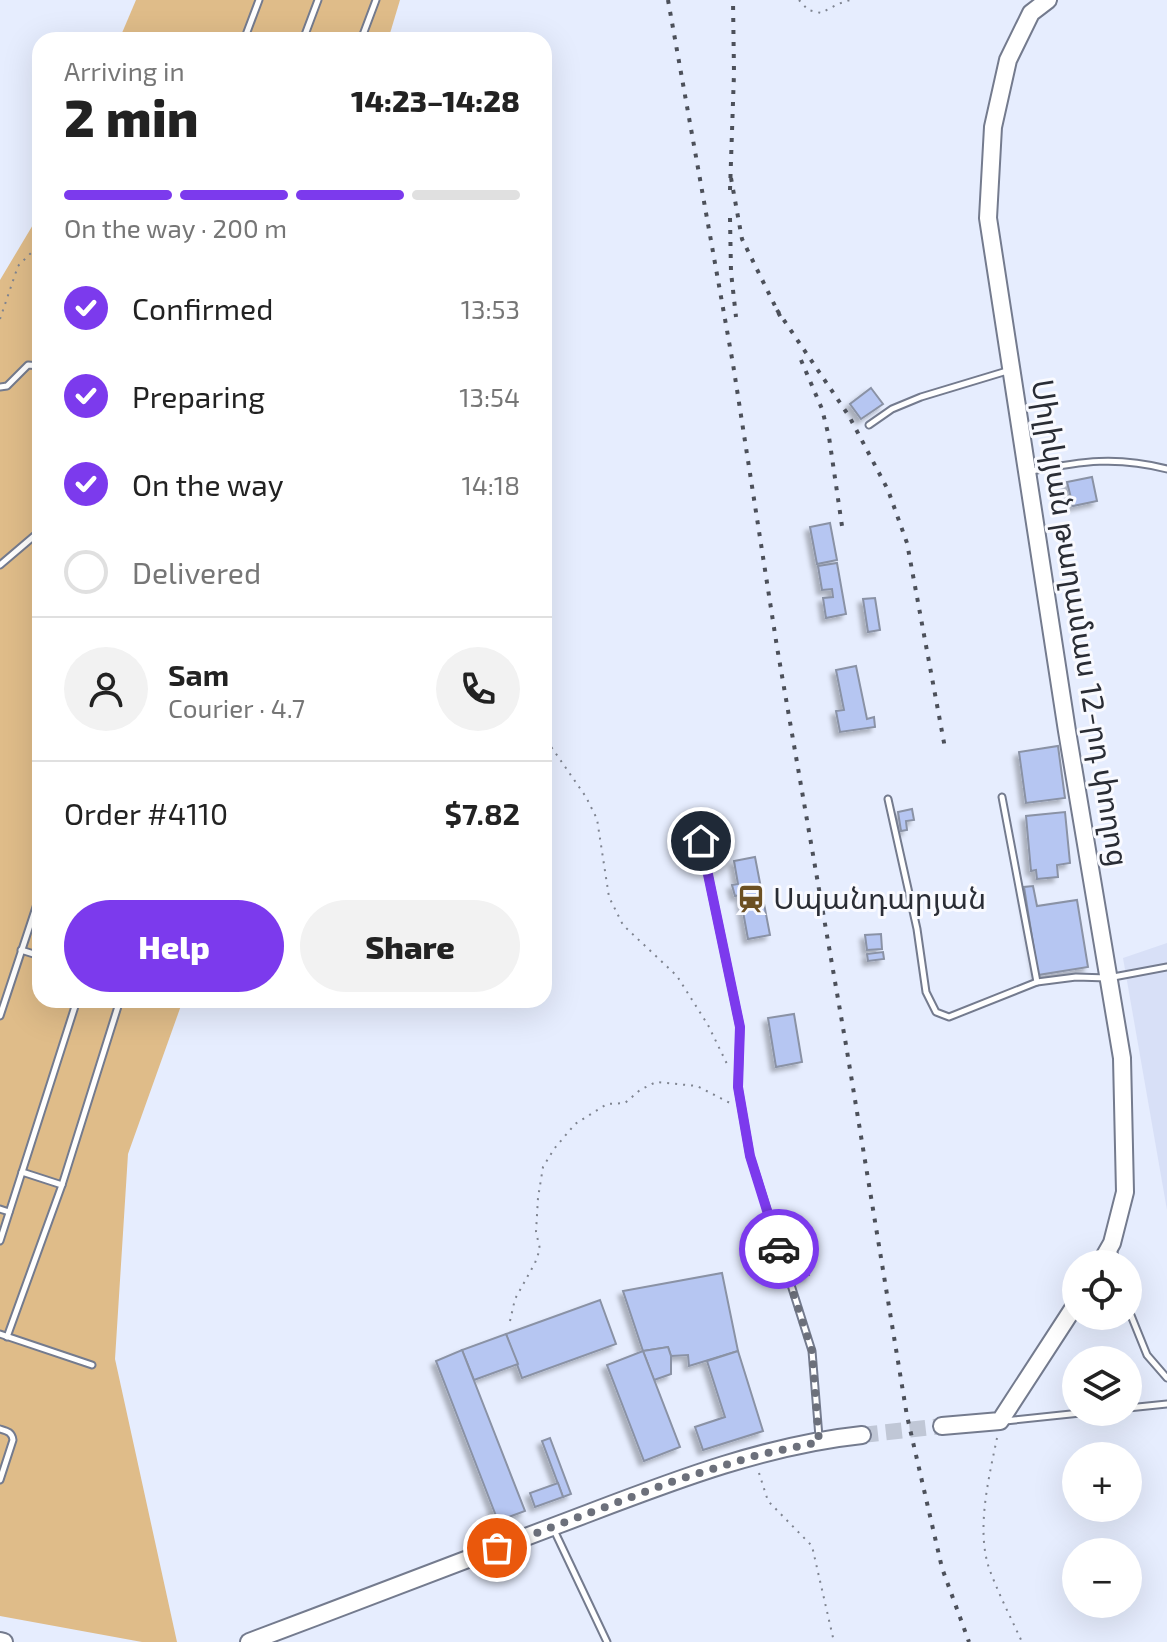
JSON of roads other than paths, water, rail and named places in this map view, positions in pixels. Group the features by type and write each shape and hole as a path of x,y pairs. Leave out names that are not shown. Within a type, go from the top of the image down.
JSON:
{"main road":[{"name":"Սիլիկյան թաղամաս 12-րդ փողոց","path":"1048,0 1031,13 1008,60 993,127 988,218 1067,731 1122,1058 1125,1192 1108,1250"},
{"path":"942,1426 1000,1421 1062,1326"},
{"path":"249,1642 671,1482 754,1456 862,1435"}],"lane":[{"path":"247,32 259,0"},
{"path":"306,32 318,0"},
{"path":"364,32 374,1"},
{"path":"0,387 7,386 32,364"},
{"path":"869,425 892,409 921,397 1011,370"},
{"path":"1027,472 1075,462 1113,460 1167,469"},
{"path":"0,565 32,538"},
{"path":"1002,797 1037,982"},
{"path":"888,799 917,929 926,992 936,1012 949,1017 1037,982 1076,977 1108,978 1167,967"},
{"path":"701,841 740,1027 738,1087 750,1156 812,1351 819,1442"},
{"path":"0,1016 32,918"},
{"path":"21,950 32,953"},
{"path":"0,1241 74,1008"},
{"path":"92,1365 3,1336 62,1185 117,1008"},
{"path":"22,1172 62,1185"},
{"path":"0,1209 9,1212"},
{"path":"1112,1243 1114,1250"},
{"path":"1137,1330 1147,1355 1167,1378"},
{"path":"1142,1407 1167,1404"},
{"path":"1000,1421 1062,1415"},
{"path":"0,1429 9,1431 13,1440 0,1480"},
{"path":"553,1527 607,1642"}],"tunnel":[{"path":"862,1435 942,1426"}],"railway":[{"path":"668,0 733,364 777,647 907,1416 942,1568 969,1642"},
{"path":"730,190 733,0"},
{"path":"731,178 742,239 782,320"},
{"path":"730,218 736,317"},
{"path":"777,310 849,416 888,490 907,543 945,748"},
{"path":"801,360 822,409 829,437 842,526"}],"place":[{"name":"Սպանդարյան","path":"751,899"}]}
